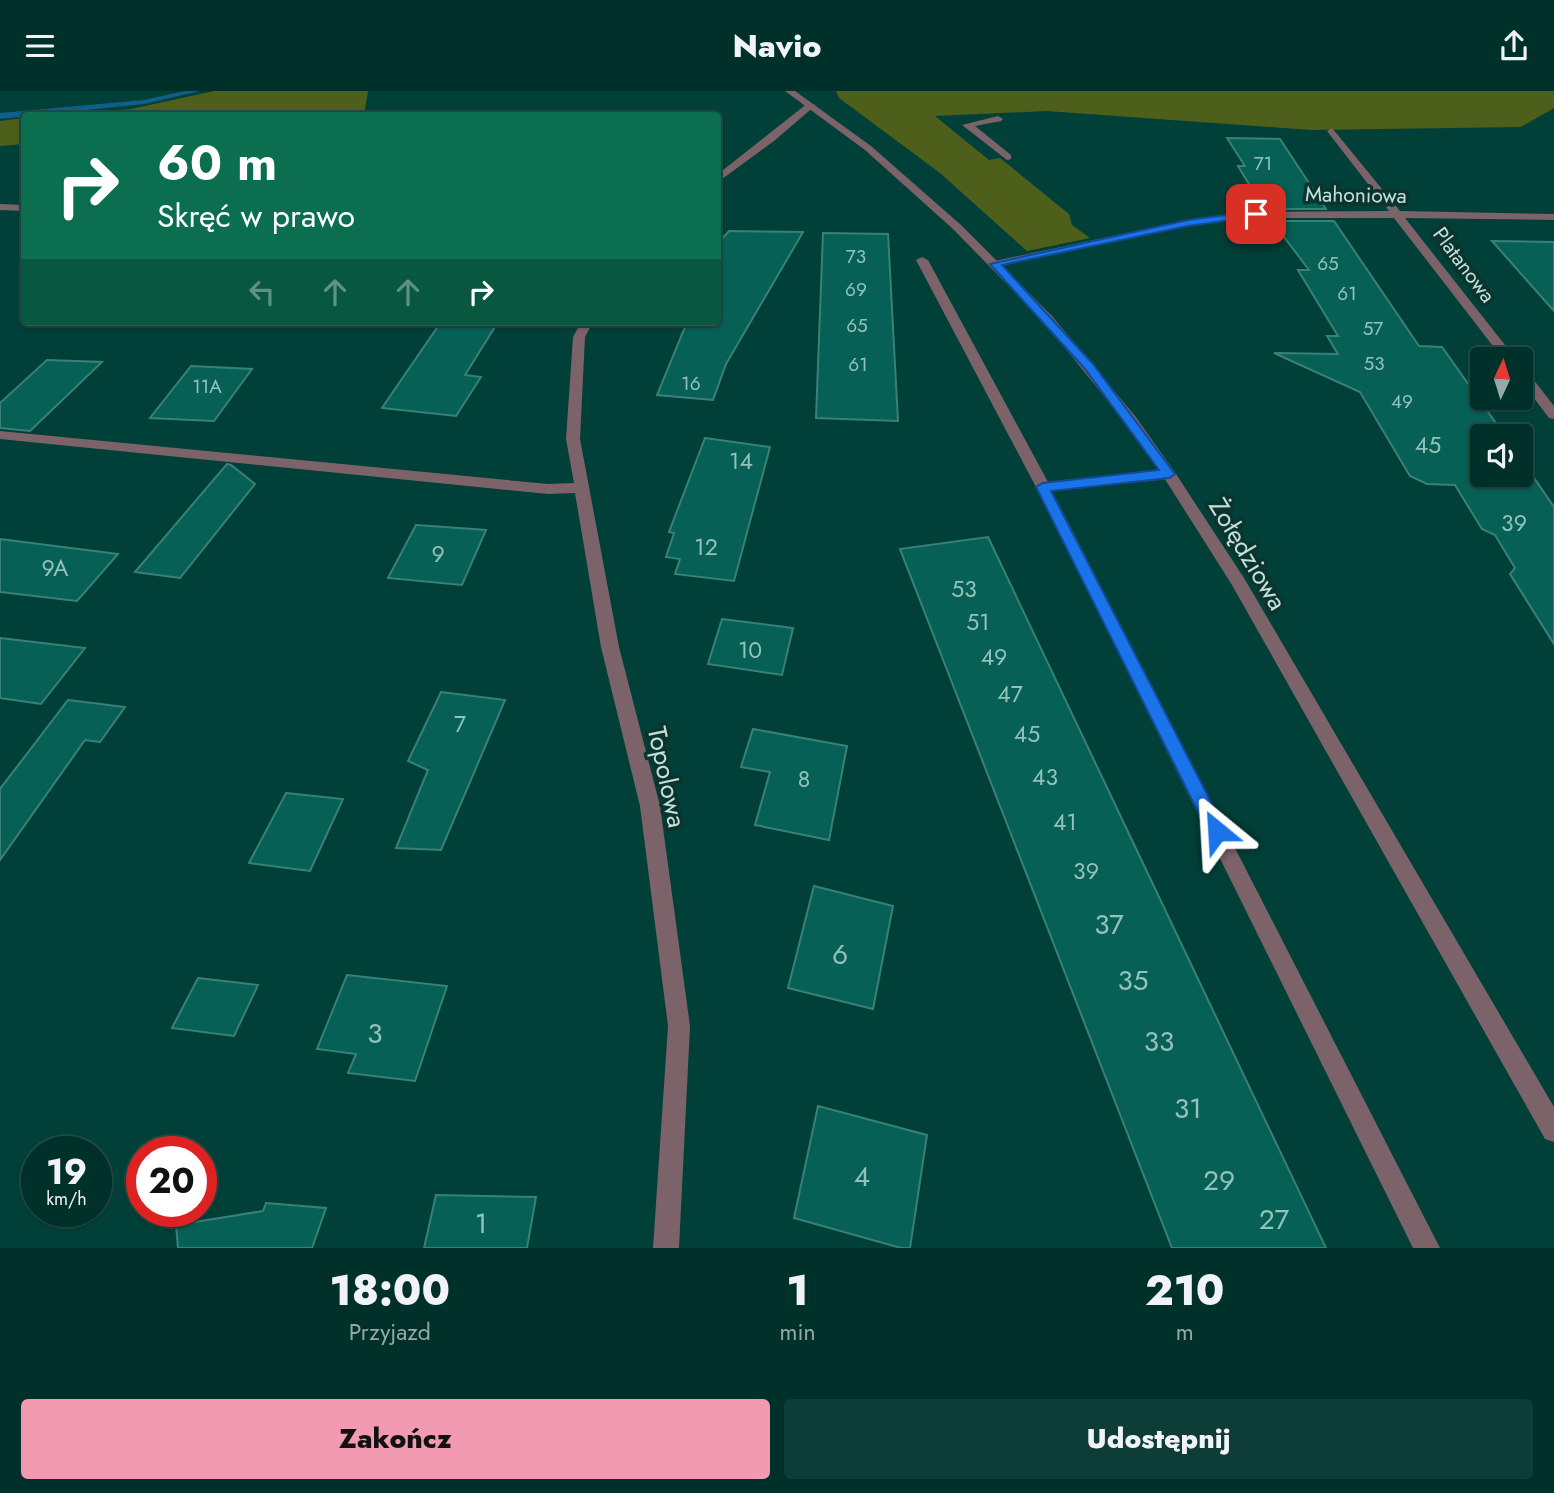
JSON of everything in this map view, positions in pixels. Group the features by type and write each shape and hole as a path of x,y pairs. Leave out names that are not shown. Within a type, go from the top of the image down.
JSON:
{"street":[{"name":"Żołędziowa","path":"789,91 811,105 906,180 995,264 1089,367 1169,474 1238,582 1554,1131"},
{"path":"721,177 811,105"},
{"path":"998,120 967,125 1007,157"},
{"name":"Platanowa","path":"1332,131 1501,347"},
{"path":"0,207 21,208"},
{"name":"Mahoniowa","path":"995,264 1188,223 1245,215 1554,217"},
{"path":"922,260 1043,487 1427,1248"},
{"name":"Topolowa","path":"585,326 579,337 573,439 610,647 650,806 679,1026 666,1248"},
{"path":"1533,388 1554,415"},
{"path":"0,435 548,489 582,488"},
{"path":"1043,487 1169,474"}],"green space":[{"path":"214,91 368,91 364,112 92,112 131,109"},
{"path":"836,91 1554,91 1554,108 1521,127 1311,130 1047,111 935,116 989,160 1000,158 1069,214 1072,225 1090,238 1027,251 940,173 839,98"},
{"path":"21,118 21,144 0,146 0,121"}],"building":[{"path":"1227,138 1280,139 1326,209 1264,209 1238,166 1245,166"},
{"path":"1272,221 1334,221 1419,346 1442,347 1470,387 1470,410 1487,410 1497,424 1470,424 1470,487 1533,487 1533,476 1554,507 1554,644 1510,574 1515,568 1495,535 1482,529 1455,485 1427,484 1410,476 1360,392 1274,353 1338,354 1327,336 1338,336 1298,270 1309,270"},
{"path":"729,231 803,232 726,364 713,400 657,395 685,326 721,326 721,240"},
{"path":"823,233 888,234 898,421 816,418"},
{"path":"1492,241 1554,242 1554,311"},
{"path":"438,326 496,326 465,375 481,377 456,416 382,408"},
{"path":"47,360 102,362 30,431 0,428 0,403"},
{"path":"191,366 252,369 214,421 150,418"},
{"path":"705,438 770,447 734,581 675,574 680,559 666,557 674,533 669,532"},
{"path":"227,464 255,484 180,578 135,572"},
{"path":"416,525 486,530 462,585 388,578"},
{"path":"988,537 1326,1248 1172,1248 900,549"},
{"path":"0,539 118,554 77,601 0,592"},
{"path":"722,619 793,628 782,675 708,664"},
{"path":"0,638 85,648 41,704 0,698"},
{"path":"441,692 505,700 441,850 396,848 428,770 408,761"},
{"path":"68,700 125,707 100,742 85,740 0,860 0,789"},
{"path":"753,729 847,746 829,840 755,825 770,772 741,767"},
{"path":"286,793 343,799 310,871 249,863"},
{"path":"814,886 893,906 873,1009 788,988"},
{"path":"347,975 447,986 415,1081 348,1073 356,1054 317,1049"},
{"path":"198,978 258,985 234,1036 172,1028"},
{"path":"818,1106 927,1135 910,1248 901,1248 794,1218"},
{"path":"436,1195 536,1197 527,1248 424,1248"},
{"path":"266,1203 326,1208 312,1248 178,1248 176,1227 217,1227 217,1218 263,1211"}],"waterway":[{"path":"41,112 144,102 196,91"},
{"path":"0,116 21,114"}],"route":[{"path":"1217,831 1043,487 1169,474 1089,367 995,264 1188,223 1256,214"}]}
